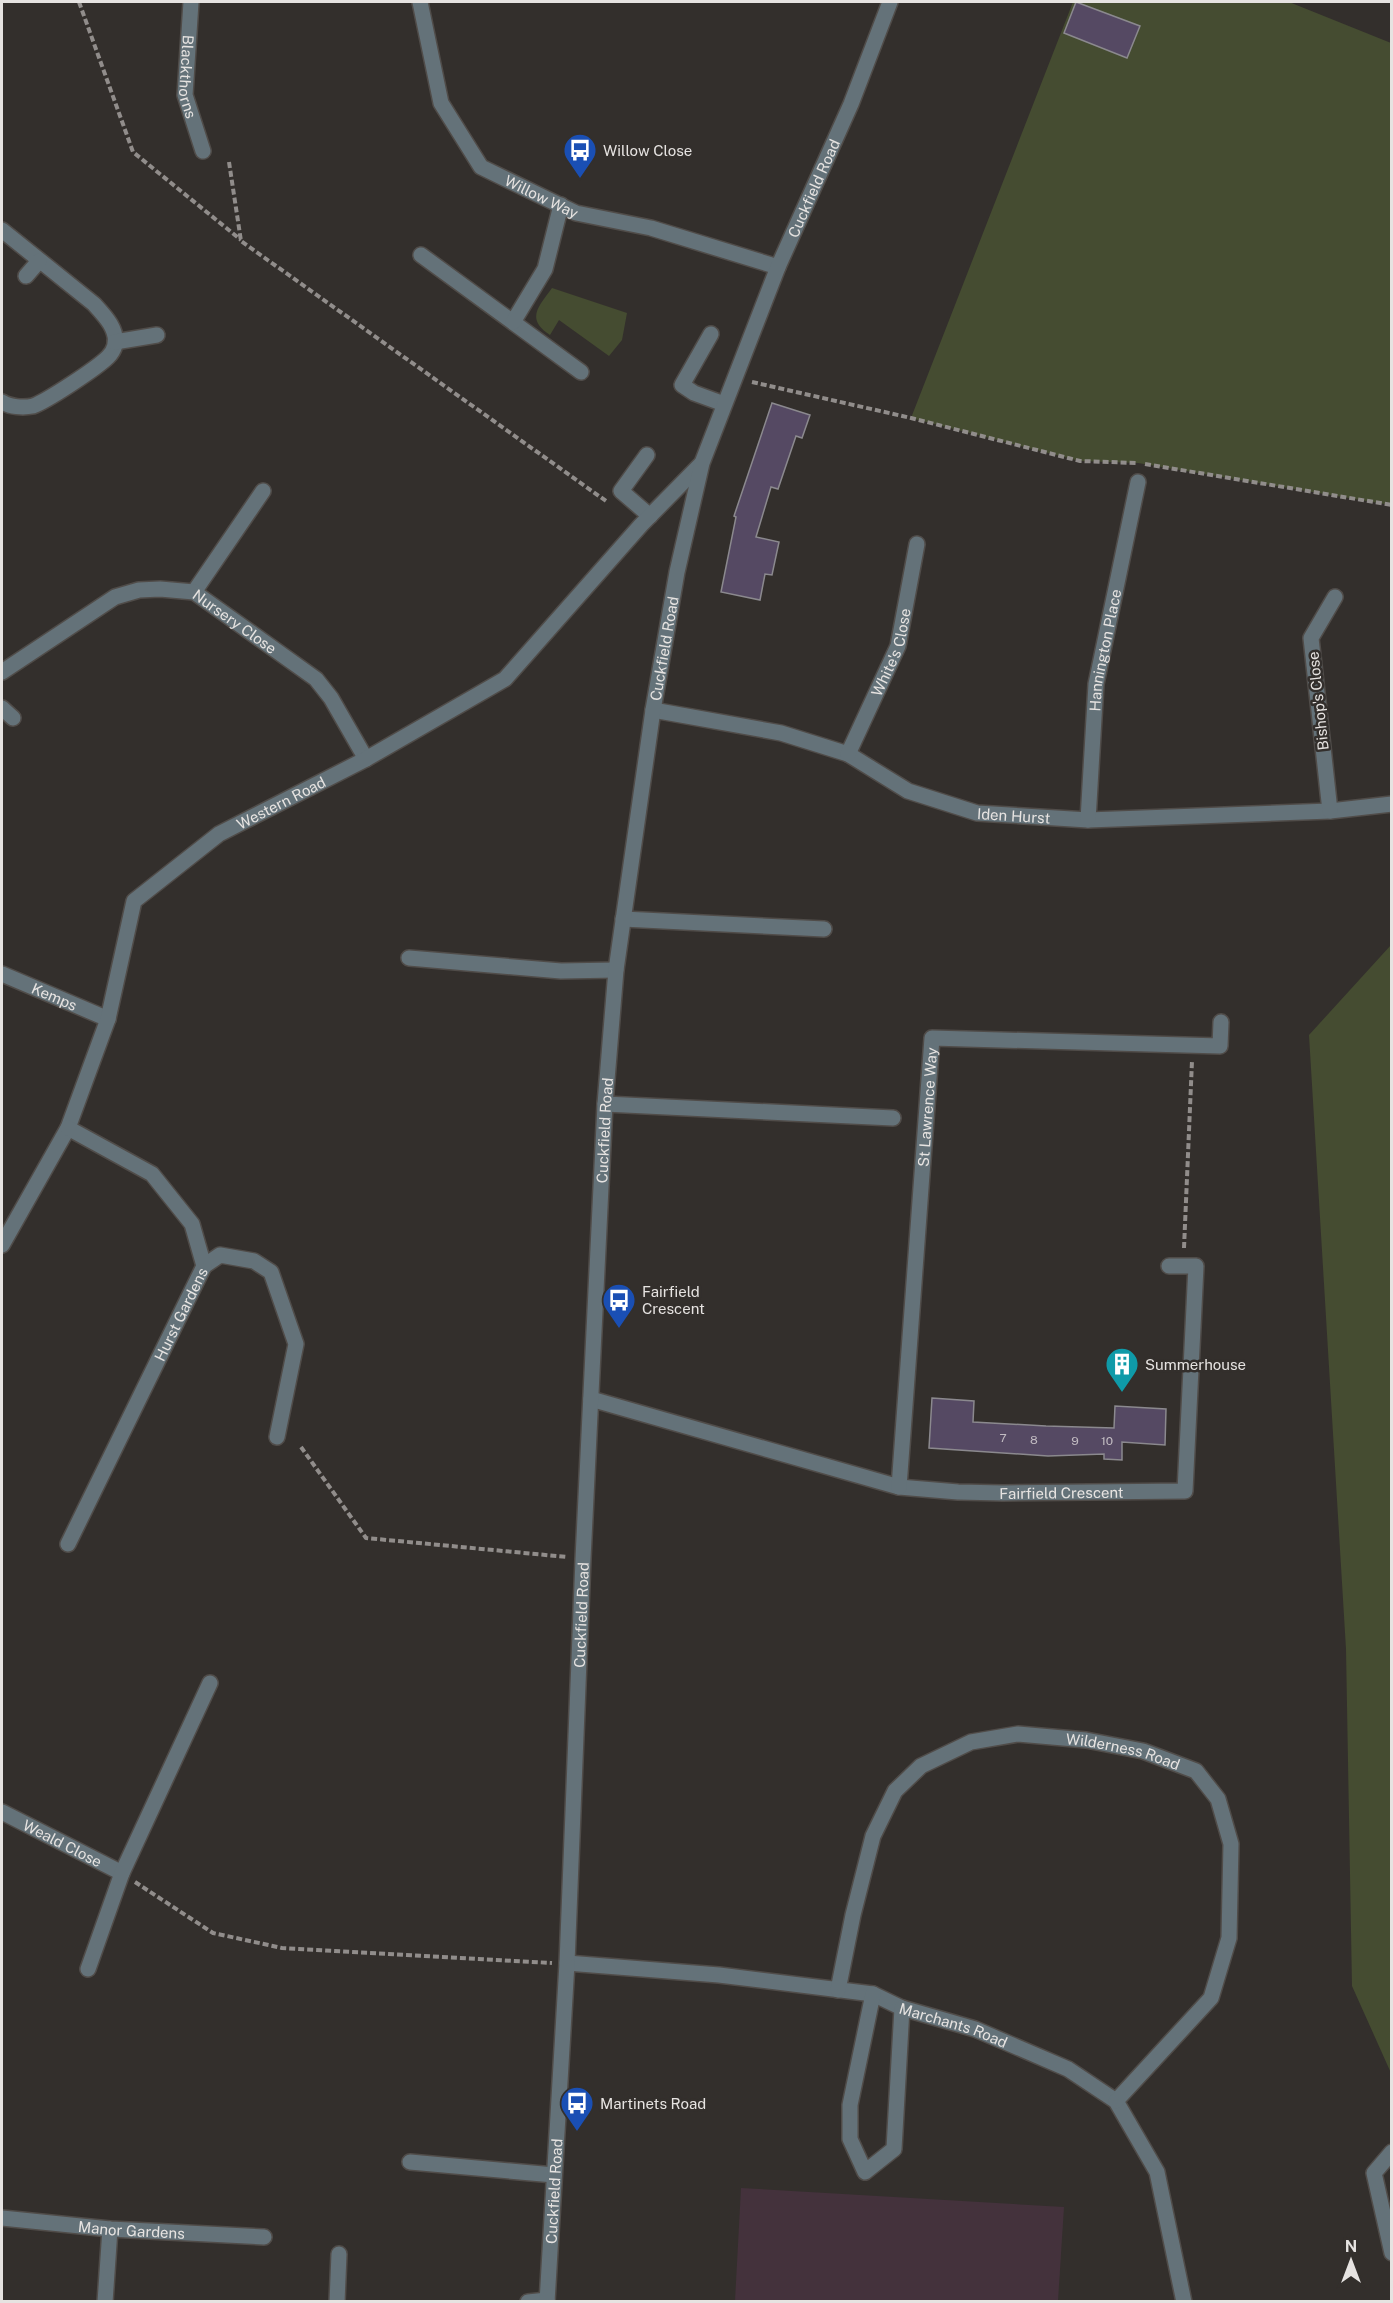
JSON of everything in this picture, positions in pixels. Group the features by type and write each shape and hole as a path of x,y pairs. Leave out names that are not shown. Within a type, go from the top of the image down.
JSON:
{"street":[{"name":"Blackthorns","path":"191,2 185,95 203,151"},
{"name":"Willow Way","path":"420,2 441,103 481,167 576,213 651,228 778,267"},
{"name":"Cuckfield Road","path":"547,2300 567,1964 583,1559 605,1104 616,970 652,710 677,572 702,463 778,267 851,104 890,2"},
{"path":"513,322 545,270 561,205"},
{"path":"2,230 94,304 114,333 115,342 110,356 44,402 18,407 2,402"},
{"path":"421,255 581,372"},
{"path":"27,276 35,257"},
{"path":"711,334 682,385 694,393 724,404"},
{"path":"115,342 156,335"},
{"path":"647,455 621,491 650,516"},
{"name":"Western Road","path":"2,1245 68,1128 108,1019 135,901 219,834 366,759 505,679 650,516 702,463"},
{"name":"Hannington Place","path":"1088,820 1096,684 1138,482"},
{"path":"194,592 263,491"},
{"name":"White's Close","path":"848,754 898,646 917,544"},
{"name":"Nursery Close","path":"2,672 115,597 149,590 194,592 316,679 331,698 366,759"},
{"name":"Bishop's Close","path":"1330,811 1311,638 1335,597"},
{"name":"Iden Hurst","path":"652,710 781,733 848,754 908,791 977,813 1088,820 1330,811 1392,804"},
{"path":"623,919 824,929"},
{"path":"409,958 561,971 616,970"},
{"name":"Kemps","path":"2,974 108,1019"},
{"name":"St Lawrence Way","path":"899,1487 932,1038 1220,1046 1221,1023"},
{"path":"605,1104 893,1118"},
{"name":"Hurst Gardens","path":"68,1128 152,1174 192,1224 204,1266 68,1544"},
{"path":"204,1266 220,1255 254,1261 271,1272 296,1344 277,1437"},
{"name":"Fairfield Crescent","path":"591,1399 899,1487 958,1492 1185,1491 1196,1266 1176,1266"},
{"path":"88,1969 122,1873 210,1683"},
{"name":"Wilderness Road","path":"838,1990 853,1915 873,1836 896,1791 921,1766 971,1742 1018,1734 1086,1740 1143,1751 1196,1770 1218,1799 1231,1844 1229,1938 1211,1998 1116,2101"},
{"name":"Weald Close","path":"2,1812 122,1873"},
{"name":"Marchants Road","path":"567,1964 719,1975 873,1994 902,2008 975,2029 1068,2069 1116,2101 1157,2172 1184,2301"},
{"path":"873,1994 850,2105 850,2139 865,2172 894,2149 902,2008"},
{"path":"1391,2152 1374,2173 1392,2253"},
{"path":"410,2163 554,2175"},
{"name":"Manor Gardens","path":"2,2218 110,2229 264,2237"},
{"path":"105,2301 110,2229"},
{"path":"337,2301 339,2254"},
{"path":"528,2301 547,2300"}],"path":[{"path":"79,2 133,152 241,241 612,505"},
{"path":"229,162 241,241"},
{"path":"734,377 911,418 1080,461 1138,463 1392,505"},
{"path":"1176,1266 1192,1045"},
{"path":"301,1446 366,1538 583,1559"},
{"path":"122,1873 213,1932 282,1948 567,1964"}],"shaded area":[{"path":"741,2188 1064,2207 1058,2301 735,2301"}],"green space":[{"path":"1073,2 1289,2 1391,43 1391,505 1138,463 1080,461 911,418"},
{"path":"552,288 627,313 622,340 609,356 559,320 550,335 542,329 536,318 537,312"},
{"path":"1391,945 1391,2073 1352,1986 1346,1649 1309,1035"}],"building":[{"path":"1076,2 1140,26 1127,58 1064,33"},
{"path":"772,403 810,415 802,438 796,436 778,489 771,487 756,537 779,542 772,575 765,574 760,600 721,592 736,517 734,516"},
{"path":"932,1398 974,1401 973,1422 1046,1426 1114,1428 1115,1406 1166,1409 1165,1445 1122,1442 1122,1460 1104,1459 1104,1454 1048,1456 929,1448"}],"place":[{"name":"Willow Close","path":"580,179"},
{"name":"Fairfield Crescent","path":"619,1329"},
{"name":"Summerhouse","path":"1122,1393"},
{"name":"Martinets Road","path":"577,2132"}]}
